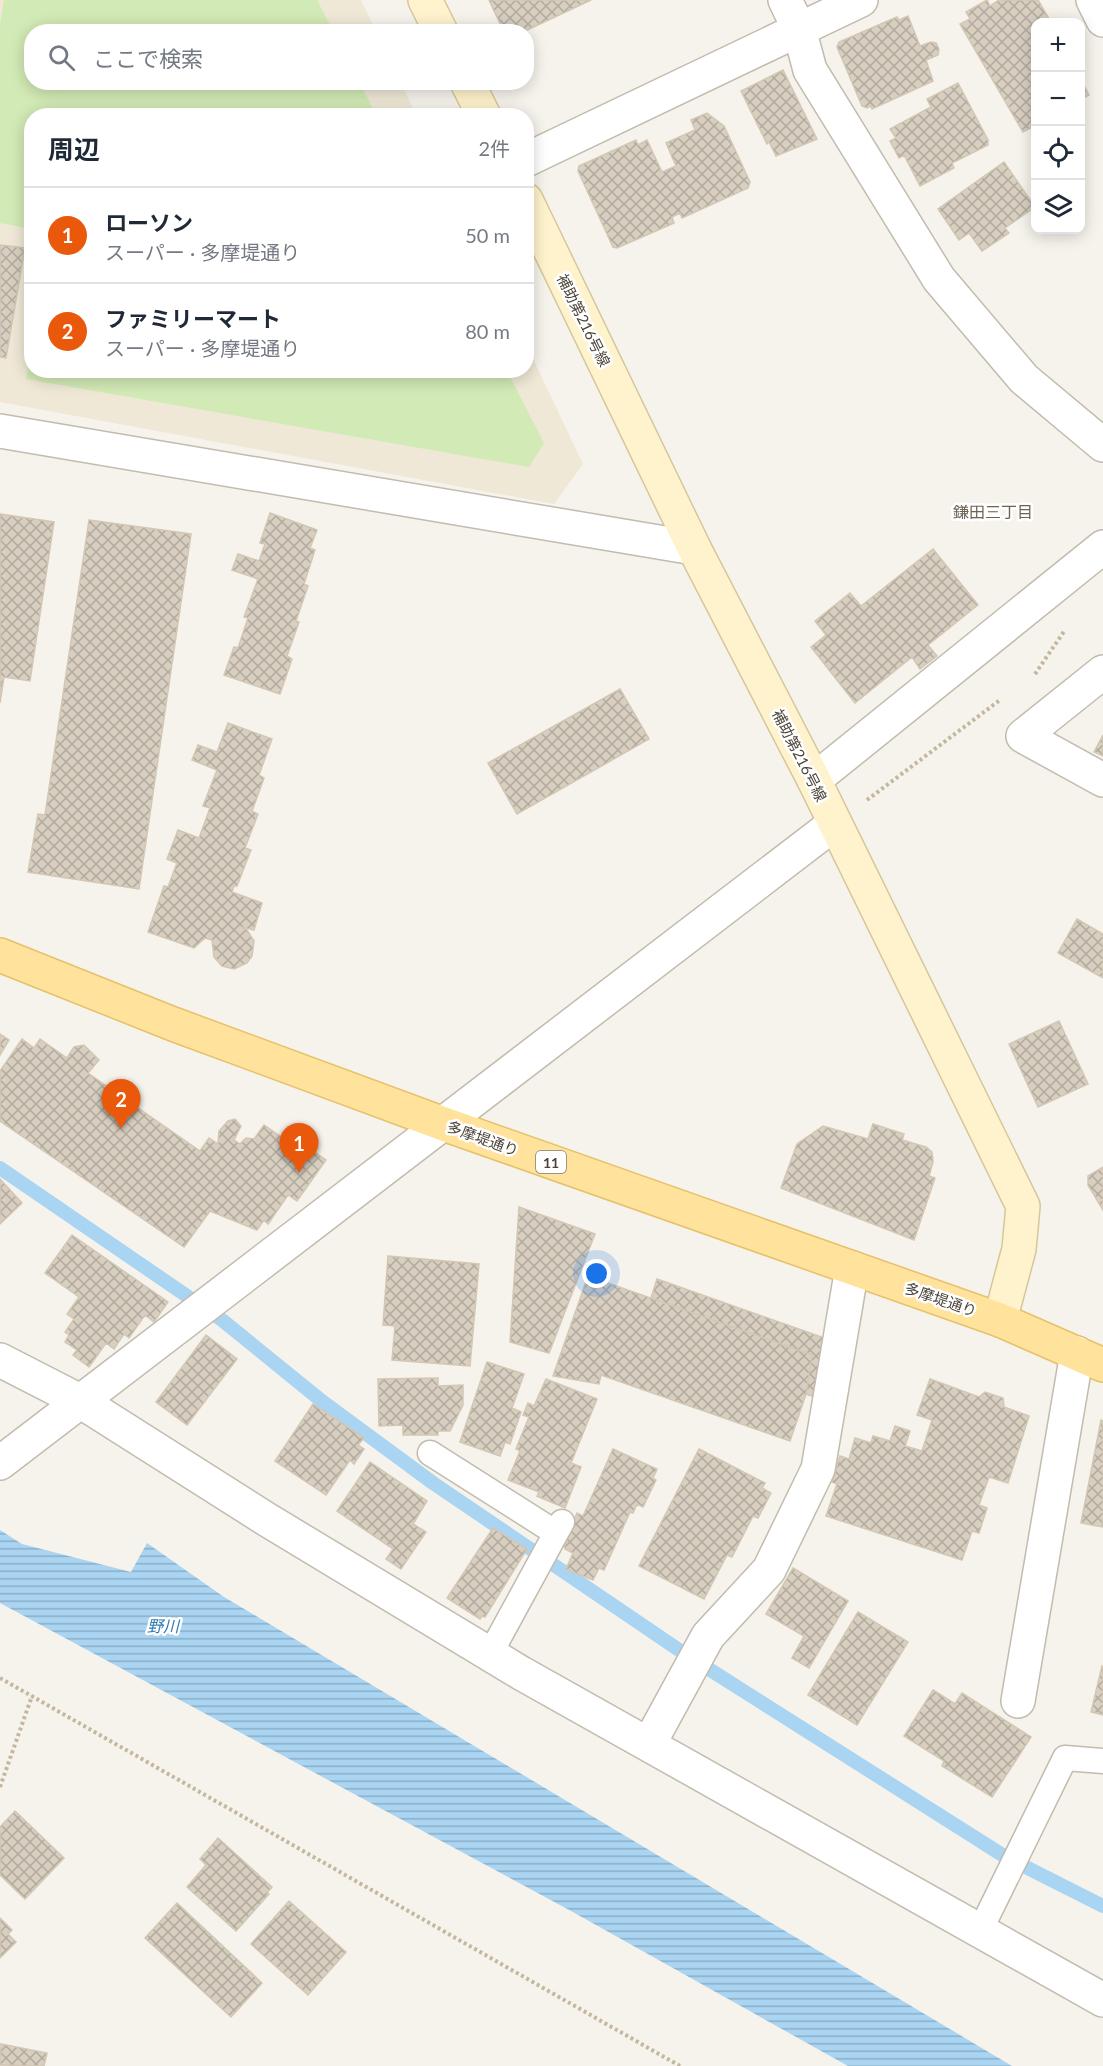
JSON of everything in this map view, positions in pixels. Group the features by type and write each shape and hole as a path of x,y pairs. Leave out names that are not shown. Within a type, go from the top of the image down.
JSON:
{"main road":[{"name":"多摩堤通り","path":"0,955 173,1024 441,1124 1000,1320 1090,1359"}],"street":[{"path":"425,0 437,24"},
{"path":"785,0 799,29 810,70 939,279 1024,379 1103,445"},
{"path":"534,156 861,0"},
{"path":"1093,0 1103,20"},
{"path":"471,90 480,108"},
{"name":"補助第216号線","path":"534,217 694,548 814,780 1023,1206 1019,1249 1000,1320"},
{"path":"0,431 694,548"},
{"path":"814,780 1103,547"},
{"path":"1103,672 1023,736 1103,780"},
{"path":"0,1463 834,824"},
{"path":"649,1744 708,1636 769,1570 818,1469 852,1268"},
{"path":"1018,1701 1090,1359"},
{"path":"0,1360 80,1401 266,1519 490,1654 1103,2000"}],"lane":[{"path":"430,1453 558,1530 490,1654"},
{"path":"981,1931 1065,1758 1103,1761"}],"path":[{"path":"1026,680 1035,674 1066,629"},
{"path":"834,824 1009,693"},
{"path":"0,1678 680,2066"},
{"path":"0,1787 32,1696"}],"shaded area":[{"path":"0,0 361,0 373,24 24,24 24,90 404,90 413,108 24,108 24,378 534,378 534,361 583,464 554,504 0,402"}],"green space":[{"path":"4,0 317,0 329,24 24,24 24,90 364,90 372,108 24,108 24,228 0,223 0,26"},
{"path":"511,378 544,443 529,467 26,379"}],"water":[{"name":"野川","path":"0,1530 22,1544 131,1572 147,1543 224,1597 1012,2066 848,2066 571,1911 0,1603"}],"building":[{"path":"489,0 591,0 534,27 534,24 500,24"},
{"path":"987,0 990,6 999,0 1038,0 1049,18 1031,18 1031,128 1023,132 960,24 970,19 966,12"},
{"path":"908,16 920,46 931,42 936,43 939,49 938,55 926,60 933,81 872,109 871,106 867,108 862,106 837,47 839,42 897,17 899,20"},
{"path":"783,70 817,139 776,156 769,142 767,144 741,91"},
{"path":"958,83 988,140 988,145 952,163 954,168 920,186 904,155 899,158 890,141 896,138 890,129 931,107 927,99"},
{"path":"707,113 724,126 750,182 748,188 682,218 680,213 672,217 674,223 617,248 613,247 578,171 579,166 636,140 638,145 647,140 662,172 676,166 666,143 695,130 691,120"},
{"path":"1004,162 1031,201 1031,210 1005,228 1009,233 982,251 969,233 959,240 938,209"},
{"path":"0,245 24,248 24,254 6,358 0,357"},
{"path":"270,513 317,530 310,548 315,550 304,584 308,586 287,656 292,659 280,694 224,675 234,647 238,648 248,618 244,617 258,579 232,570 238,554 259,561 265,544 260,543"},
{"path":"0,514 54,522 30,681 4,677 0,703"},
{"path":"89,520 191,534 139,889 28,872 38,814 45,815"},
{"path":"933,549 978,605 928,645 937,656 920,669 912,657 855,703 811,647 826,635 815,621 850,593 861,606"},
{"path":"620,689 649,739 517,814 488,763"},
{"path":"228,723 272,739 259,775 264,778 252,811 258,814 245,848 251,850 237,886 234,886 232,892 262,903 254,930 241,927 247,930 254,941 252,956 247,963 234,969 222,966 214,957 212,940 205,938 194,948 148,932 164,886 168,887 177,863 167,859 178,830 199,838 210,808 203,806 217,770 192,760 198,745 217,752"},
{"path":"1103,735 1103,756 1094,752"},
{"path":"1077,919 1103,934 1103,978 1058,953"},
{"path":"1059,1021 1088,1084 1038,1107 1009,1044"},
{"path":"0,1034 9,1040 0,1055"},
{"path":"22,1039 34,1048 40,1039 67,1058 74,1047 84,1045 99,1060 88,1073 200,1151 209,1138 218,1144 219,1131 228,1121 235,1119 241,1126 234,1140 240,1144 246,1138 254,1139 264,1125 290,1143 294,1138 326,1160 297,1201 288,1195 268,1224 264,1220 257,1230 210,1211 184,1247 0,1121 0,1071"},
{"path":"873,1124 904,1134 902,1140 926,1147 932,1152 933,1162 929,1176 935,1178 914,1240 781,1188 797,1144 823,1126 868,1139"},
{"path":"1103,1167 1103,1210 1088,1185 1088,1176"},
{"path":"0,1179 22,1203 0,1224"},
{"path":"519,1207 595,1234 549,1353 510,1342"},
{"path":"72,1235 168,1302 154,1322 145,1315 129,1338 124,1334 114,1349 106,1343 89,1367 73,1355 77,1350 65,1342 69,1335 65,1332 74,1319 67,1314 79,1297 45,1273"},
{"path":"388,1256 479,1264 470,1366 392,1360 395,1326 383,1325"},
{"path":"588,1276 812,1355 806,1394 790,1441 601,1375 599,1384 553,1376"},
{"path":"657,1279 830,1340 822,1400 806,1394 812,1355 651,1298"},
{"path":"206,1335 237,1359 187,1425 156,1402"},
{"path":"487,1362 524,1374 512,1408 521,1412 510,1444 505,1442 500,1456 460,1442"},
{"path":"438,1378 438,1386 463,1385 463,1405 450,1431 438,1431 438,1435 403,1435 403,1425 379,1426 378,1379"},
{"path":"546,1379 597,1399 571,1463 581,1467 565,1508 537,1496 539,1492 508,1480 520,1451 516,1449 529,1417 523,1415 528,1403 534,1406"},
{"path":"930,1379 979,1397 985,1392 1003,1398 1004,1407 1029,1416 1008,1483 989,1477 979,1505 987,1508 979,1533 972,1531 962,1560 826,1516 837,1484 832,1482 840,1456 849,1459 855,1438 871,1443 873,1436 890,1441 895,1426 910,1431 905,1446 922,1451 932,1420 917,1415"},
{"path":"313,1404 364,1438 358,1445 364,1449 354,1464 350,1460 326,1495 275,1461"},
{"path":"1101,1420 1103,1421 1103,1527 1081,1523"},
{"path":"613,1449 657,1469 653,1478 656,1480 643,1507 637,1504 633,1513 630,1512 604,1570 599,1568 593,1580 566,1569 573,1553 565,1549 564,1544 577,1513 583,1516"},
{"path":"699,1449 765,1483 762,1488 771,1493 758,1518 753,1516 732,1557 727,1555 704,1599 639,1566"},
{"path":"370,1462 427,1501 413,1524 426,1532 401,1569 386,1559 393,1549 337,1511"},
{"path":"493,1528 527,1549 485,1617 482,1616 480,1619 447,1598"},
{"path":"793,1568 848,1601 809,1668 792,1658 804,1636 766,1614"},
{"path":"858,1612 908,1642 857,1725 808,1695"},
{"path":"1103,1667 1103,1715 1091,1712"},
{"path":"933,1690 955,1704 962,1693 1031,1737 992,1797 942,1766 944,1761 904,1736"},
{"path":"15,1811 64,1858 25,1899 0,1875 0,1827"},
{"path":"218,1838 272,1887 267,1893 269,1894 236,1931 187,1887 206,1865 200,1859"},
{"path":"289,1901 346,1952 308,1995 251,1944"},
{"path":"177,1903 262,1983 231,2017 145,1938"},
{"path":"0,1918 12,1930 8,1934 16,1942 0,1958"},
{"path":"1,2044 47,2053 44,2066 0,2065"}],"waterway":[{"path":"0,1168 222,1320 323,1402 433,1483 682,1652 1004,1856 1103,1906"}],"place":[{"name":"ファミリーマート","path":"121,1129"},
{"name":"ローソン","path":"299,1173"}],"district":[{"name":"鎌田三丁目","path":"993,511"}]}
